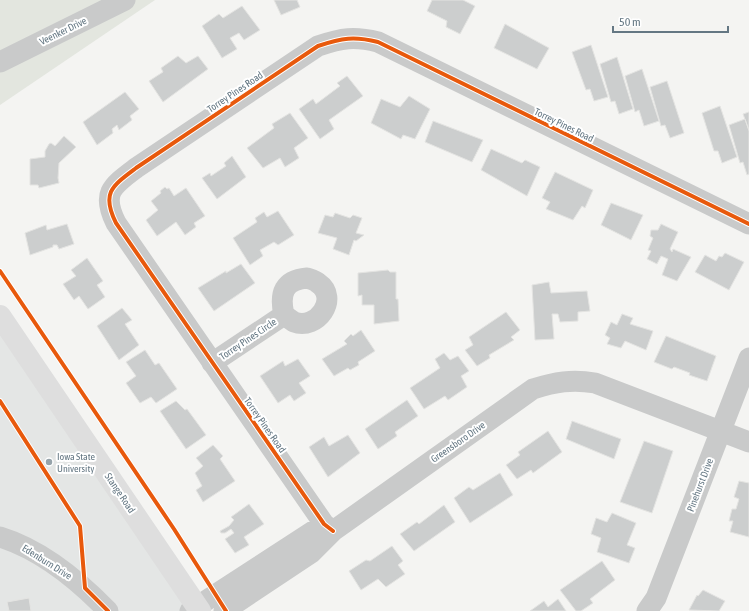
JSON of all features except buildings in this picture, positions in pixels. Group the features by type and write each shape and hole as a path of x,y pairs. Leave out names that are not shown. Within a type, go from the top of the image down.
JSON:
{"main road":[{"name":"Stange Road","path":"0,316 196,610"}],"street":[{"name":"Veenker Drive","path":"0,62 125,0"},
{"name":"Torrey Pines Road","path":"328,527 212,363 116,223 109,210 108,201 111,191 120,179 318,46 339,38 361,37 378,42 749,224"},
{"name":"Torrey Pines Circle","path":"212,363 284,314"},
{"name":"Pinehurst Drive","path":"647,611 656,598 749,358"},
{"name":"Greensboro Drive","path":"196,610 328,527 533,390 556,382 579,380 595,384 749,442"},
{"name":"Greensboro Drive","path":"224,611 311,553 328,527"},
{"name":"Edenburn Drive","path":"0,536 42,556 76,580 108,611"}],"shaded area":[{"path":"0,0 155,0 0,105"},
{"name":"Iowa State University","path":"0,317 200,611 0,611"}],"cycle path":[{"path":"333,531 324,524 116,223 109,204 111,191 115,185 136,168 318,46 334,41 362,39 378,42 749,224"},
{"path":"0,271 174,529 226,611"},
{"path":"0,401 80,526 85,588 108,611"}],"place":[{"name":"Iowa State University","path":"49,462"}]}
